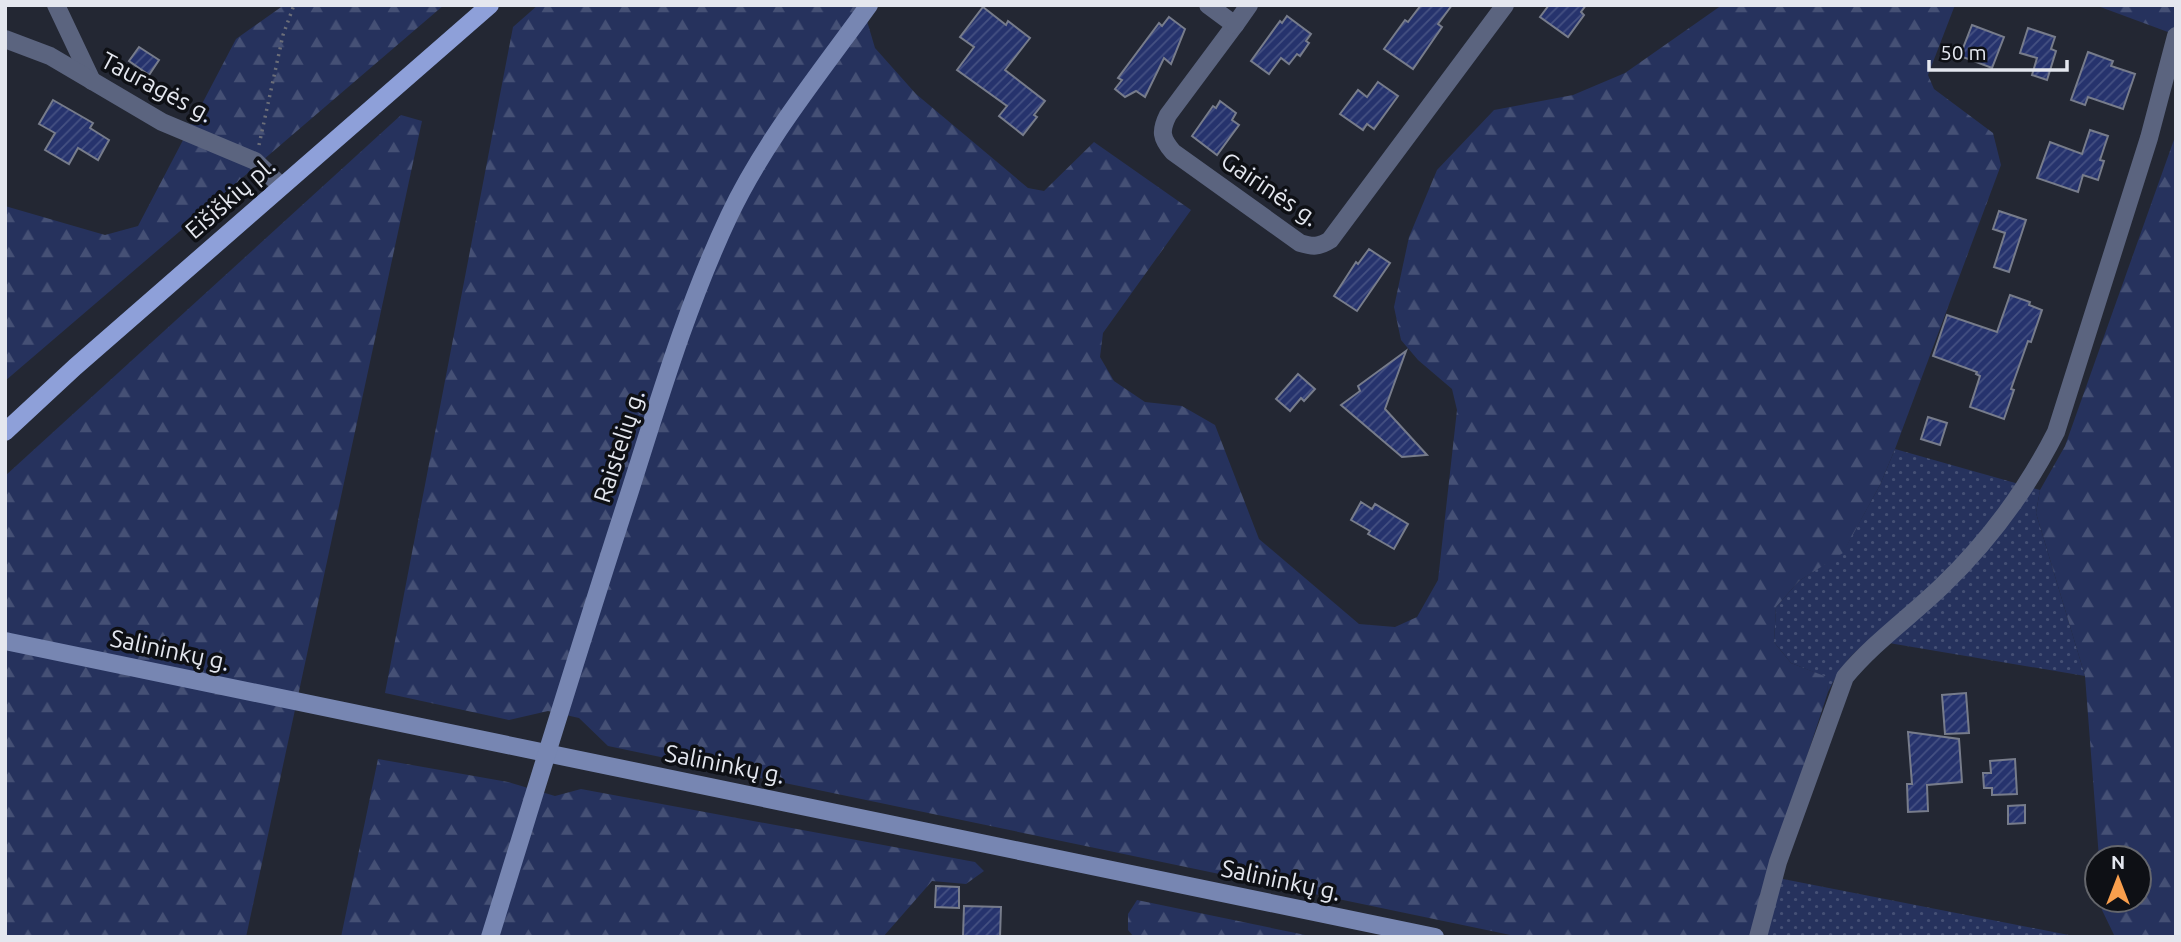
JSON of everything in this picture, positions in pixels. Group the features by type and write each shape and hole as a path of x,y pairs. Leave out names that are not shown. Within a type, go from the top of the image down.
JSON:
{"main road":[{"name":"Eišiškių pl.","path":"5,432 75,367 490,5"},
{"name":"Raistelių g.","path":"489,937 674,354 708,264 730,214 767,148 869,5"},
{"name":"Salininkų g.","path":"5,640 1436,937"}],"street":[{"path":"55,5 92,81"},
{"path":"1208,5 1235,25"},
{"name":"Gairinės g.","path":"1249,5 1168,115 1162,135 1173,152 1300,243 1312,247 1321,246 1330,240 1505,5"},
{"path":"1758,937 1778,862 1845,677 1864,654 1943,585 1997,524 2038,468 2056,432 2149,138 2176,36"},
{"name":"Tauragės g.","path":"5,39 50,56 162,122 255,161 281,186"}],"path":[{"path":"255,161 284,35 294,5"}],"green space":[{"path":"284,5 444,5 5,381 5,206 105,235 138,226 236,39"},
{"path":"538,5 878,5 867,21 875,48 916,94 1028,188 1044,191 1094,142 1191,210 1103,333 1100,357 1114,381 1145,402 1182,406 1215,425 1259,539 1359,624 1395,627 1417,617 1438,580 1457,410 1452,389 1418,360 1401,340 1394,307 1409,237 1437,170 1494,110 1573,95 1625,73 1722,5 1955,5 1928,75 1934,89 1993,133 2001,165 1880,485 1843,553 1799,581 1776,607 1774,642 1791,663 1827,677 1828,692 1751,937 1520,937 608,746 579,718 548,711 509,720 385,693 513,27"},
{"path":"2095,5 2176,5 2176,35"},
{"path":"401,115 422,121 246,937 5,937 5,476"},
{"path":"2176,134 2176,937 2115,937 2104,914 2153,914 2153,844 2098,844 2085,676 2036,513 2040,490 2065,446"},
{"path":"1895,449 2040,490 2036,513 2085,676 1871,640 1846,663 1828,692 1826,677 1791,663 1774,642 1776,607 1799,581 1843,552 1880,485"},
{"path":"378,759 508,782 555,796 581,789 975,862 984,871 966,884 932,881 883,937 341,937"},
{"path":"1768,876 2079,937 1751,937"},
{"path":"1137,900 1315,937 1134,937 1128,930 1128,914"}],"building":[{"path":"1421,5 1452,5 1438,24 1442,27 1413,69 1384,49 1405,20 1408,22"},
{"path":"1549,5 1586,5 1581,12 1584,15 1568,37 1540,17"},
{"path":"983,7 1006,25 1008,21 1030,38 1005,70 1045,101 1023,135 999,116 1007,106 957,70 974,47 960,37"},
{"path":"1287,16 1311,34 1306,41 1309,43 1300,56 1297,54 1289,64 1281,58 1269,74 1251,61 1280,21 1282,23"},
{"path":"1169,17 1185,29 1171,64 1164,58 1145,97 1136,91 1125,97 1115,89 1122,80 1118,78 1159,23 1162,26"},
{"path":"1972,25 2004,37 1992,68 1960,56"},
{"path":"2028,28 2055,37 2051,49 2056,51 2047,80 2032,75 2037,58 2020,53"},
{"path":"139,47 159,60 149,75 129,61"},
{"path":"2088,52 2113,61 2111,66 2135,74 2123,109 2088,97 2085,105 2071,100"},
{"path":"1378,82 1398,96 1374,129 1367,124 1363,130 1340,114 1358,90 1367,97"},
{"path":"53,100 93,123 90,128 109,140 98,160 78,148 69,164 45,150 55,133 39,124"},
{"path":"1220,101 1236,113 1232,120 1239,125 1217,155 1192,136 1213,106 1216,108"},
{"path":"2090,130 2108,136 2100,160 2104,161 2098,180 2083,175 2078,192 2037,178 2050,142 2082,154"},
{"path":"1999,211 2026,220 2009,272 1994,267 2005,233 1993,229"},
{"path":"1369,249 1390,263 1357,311 1334,296 1356,262 1358,264"},
{"path":"2010,295 2030,302 2029,305 2042,310 2011,389 2014,390 2004,419 1970,407 1980,376 1977,372 1933,356 1947,315 1997,332"},
{"path":"1406,351 1385,409 1427,455 1402,457 1341,405 1360,391 1358,386"},
{"path":"1298,374 1315,389 1304,401 1301,398 1290,411 1276,399"},
{"path":"1928,417 1947,423 1940,445 1921,439"},
{"path":"1361,502 1372,509 1375,504 1408,524 1394,549 1368,534 1370,531 1351,520"},
{"path":"1966,693 1969,733 1945,734 1942,695"},
{"path":"1908,732 1959,739 1962,782 1927,785 1928,811 1908,812 1907,784 1912,784"},
{"path":"2015,759 2017,794 1992,795 1992,788 1984,788 1983,773 1991,773 1990,761"},
{"path":"2025,805 2025,823 2008,824 2008,806"},
{"path":"936,886 959,887 959,908 935,907"},
{"path":"964,906 1001,907 1000,937 963,937"}]}
